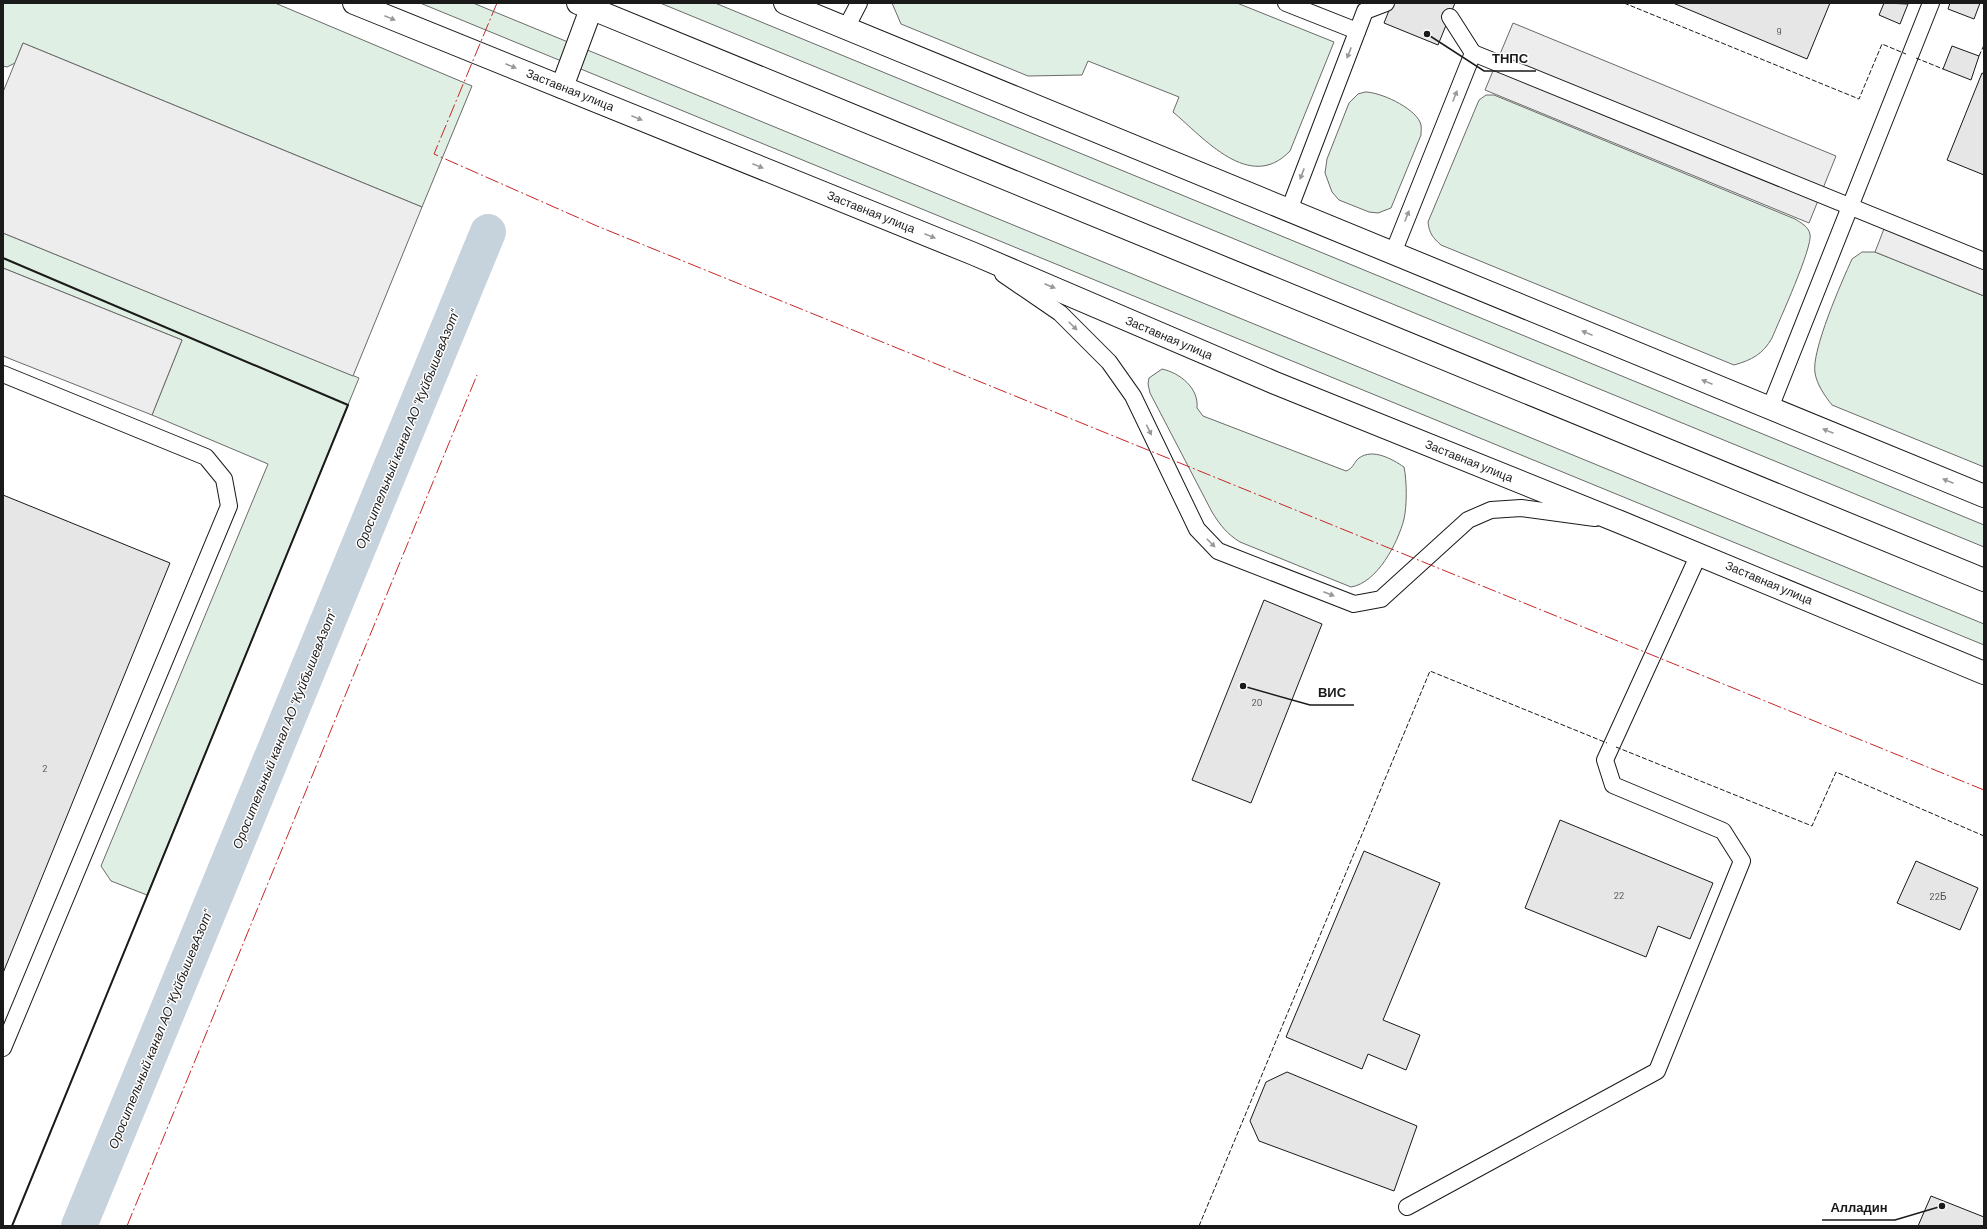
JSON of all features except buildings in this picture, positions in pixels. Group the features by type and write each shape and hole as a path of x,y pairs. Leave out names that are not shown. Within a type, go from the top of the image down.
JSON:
{"main road":[{"name":"Заставная улица","path":"354,3 974,254 1275,383 1699,554 1984,673"},
{"path":"785,3 1984,496"},
{"path":"562,87 584,6 1984,580"}],"lane":[{"path":"846,28 859,3"},
{"path":"1286,3 1357,31"},
{"path":"1289,210 1365,10 1386,3"},
{"path":"1770,408 1931,3"},
{"path":"1450,17 1473,52 1984,261"},
{"path":"1393,252 1473,52"},
{"path":"974,254 1060,313 1109,362 1133,396 1197,529 1218,550 1354,604 1381,599 1468,520 1491,510 1521,508 1620,522"},
{"path":"3,374 206,457 224,479 229,506 3,1048"},
{"path":"1407,1207 1657,1071 1742,861 1723,831 1613,784 1605,760 1699,554"}],"green space":[{"path":"3,3 275,3 472,86 422,207 23,43 15,63 7,67 3,66"},
{"path":"420,3 473,3 1984,624 1984,645"},
{"path":"660,3 715,3 1984,525 1984,547"},
{"path":"892,3 1237,3 1334,42 1290,151 1275,162 1259,166 1244,164 1228,157 1199,135 1173,112 1179,97 1088,61 1082,75 1028,76 901,24"},
{"path":"1365,92 1396,101 1416,116 1421,127 1421,135 1391,208 1378,213 1369,212 1339,200 1332,192 1325,173 1327,159 1349,103 1358,94"},
{"path":"1486,95 1494,95 1795,219 1804,225 1810,234 1810,242 1795,284 1769,344 1756,356 1734,365 1441,245 1430,232 1428,222 1479,100"},
{"path":"3,233 359,378 147,895 111,881 101,866 268,464 152,415 182,340 3,268"},
{"path":"1862,252 1875,252 1984,296 1984,467 1832,405 1822,390 1816,377 1815,363 1822,333 1852,259"},
{"path":"1162,369 1175,374 1187,382 1195,394 1197,408 1203,416 1346,471 1351,468 1359,458 1370,454 1376,454 1388,458 1404,467 1406,479 1406,507 1404,519 1397,539 1378,570 1360,584 1351,587 1235,539 1221,525 1212,512 1150,393 1148,384 1149,378"}],"shaded area":[{"path":"1513,23 1836,156 1809,223 1485,90"},
{"path":"23,43 422,207 353,376 3,233 3,92"},
{"path":"1887,221 1984,261 1984,296 1875,252"},
{"path":"3,268 182,340 152,415 3,356"}],"waterway":[{"name":"Оросительный канал АО \"КуйбышевАзот\"","path":"79,1226 488,232"}],"fence":[{"path":"1624,3 1859,99 1882,44 1906,54"},
{"path":"1979,56 1984,45"},
{"path":"1916,58 1943,69"},
{"path":"1199,1226 1430,671 1607,743"},
{"path":"1616,747 1812,826 1836,772 1984,836"}],"wall":[{"path":"3,258 348,405 12,1226"}],"power":[{"path":"497,3 434,154 597,226 1984,790"},
{"path":"127,1226 477,375"}],"place":[{"name":"ТНПС","path":"1427,34"},
{"name":"ВИС","path":"1243,686"},
{"name":"Алладин","path":"1942,1206"}]}
